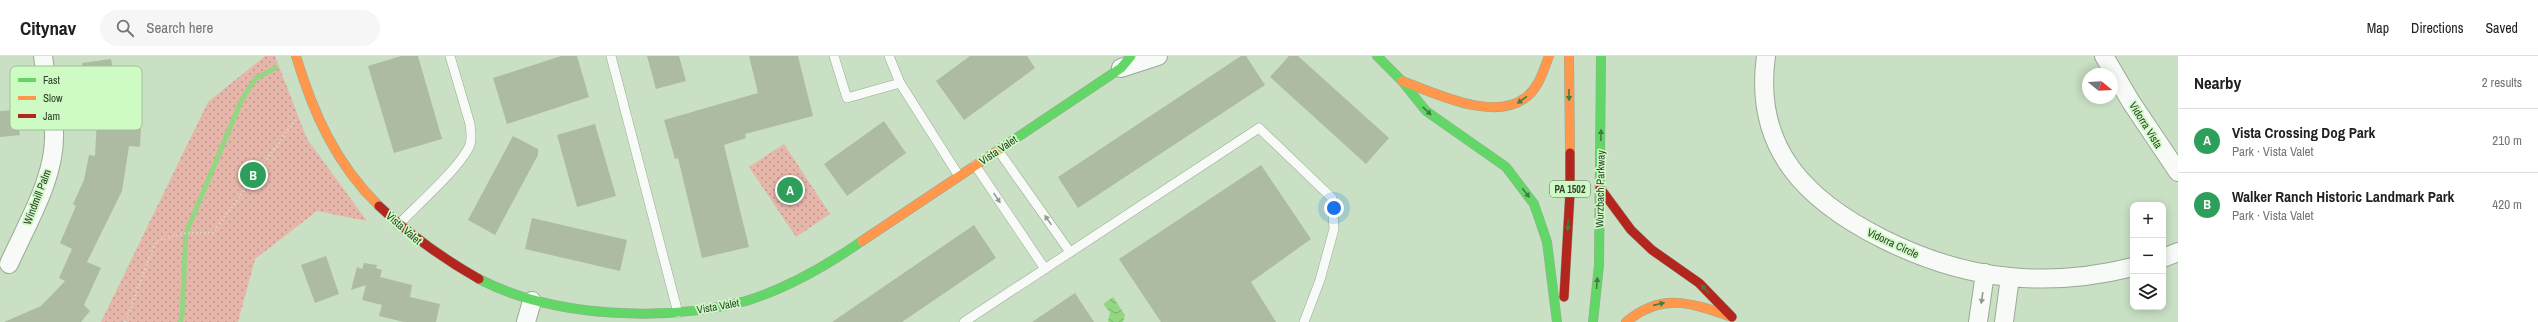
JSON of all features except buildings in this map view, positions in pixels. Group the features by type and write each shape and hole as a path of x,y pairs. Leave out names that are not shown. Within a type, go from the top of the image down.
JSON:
{"main road":[{"name":"Vista Valet","path":"296,56 310,100 338,157 365,190 398,225 443,259 472,276 568,316 678,313 732,306 767,294 802,279 834,260 1126,62"},
{"path":"1377,56 1402,81 1426,111 1506,168 1534,204 1547,242 1557,322"},
{"path":"1402,81 1472,105 1497,108 1518,104 1528,96 1539,85 1549,56"},
{"name":"PA 1502","path":"1562,322 1570,193 1569,56"},
{"name":"Wurzbach Parkway","path":"1593,322 1599,265 1601,56"},
{"path":"1600,188 1631,230 1652,250 1699,283 1736,320"},
{"path":"1626,322 1636,311 1661,302 1692,303 1736,320"}],"street":[{"name":"Windmill Palm","path":"43,56 44,66"},
{"name":"Vista Valet","path":"1126,62 1158,56"},
{"name":"Vidorra Circle","path":"1766,56 1764,71 1765,98 1769,123 1778,147 1793,171 1812,192 1835,212 1910,253 1954,267 1985,273 2010,277 2077,277 2130,268"},
{"name":"Vidorra Vista","path":"2104,56 2131,102 2178,172"},
{"name":"Windmill Palm","path":"9,264 45,181 51,156 54,130"},
{"path":"2166,257 2178,252"},
{"path":"1978,322 1985,273"},
{"path":"2004,322 2010,277"},
{"path":"526,322 532,301"}],"lane":[{"path":"398,225 462,158 470,144 472,135 470,124 450,56"},
{"path":"611,56 678,313"},
{"path":"834,56 847,98 900,83"},
{"path":"889,56 900,83 959,176"},
{"path":"964,322 1259,128 1332,198 1334,229 1320,280 1304,322"},
{"path":"998,150 1070,252"},
{"path":"975,165 1045,269"}],"path":[{"path":"125,322 156,241 186,233 213,233 310,100"}],"shaded area":[{"path":"265,56 275,56 307,139 367,221 317,211 255,259 238,322 101,322 208,102"},
{"path":"784,144 830,214 796,237 749,167"}],"water":[{"path":"1113,297 1125,315 1123,322 1108,322 1110,312 1103,304"}],"waterway":[{"path":"180,322 182,316 186,233 242,99 255,79 275,68"}],"traffic: fast":[{"path":"1003,147 1121,68 1131,56"},
{"path":"1377,56 1402,81"},
{"path":"1593,322 1599,265 1601,56"},
{"path":"1402,81 1426,111 1506,167 1534,204 1547,242 1557,322"},
{"path":"479,279 509,292 541,302 575,309 646,314 681,312 715,308 762,296 806,276 862,241"}],"traffic: slow":[{"path":"296,56 310,98 328,137 350,173 379,206"},
{"path":"1402,81 1464,103 1497,107 1512,105 1525,98 1534,89 1540,79 1549,56"},
{"path":"1569,56 1570,153"},
{"path":"862,241 1003,147"},
{"path":"1626,322 1651,307 1676,303 1701,307 1729,316"}],"traffic: jam":[{"path":"1564,297 1570,193 1570,153"},
{"path":"1600,188 1631,230 1652,250 1699,283 1732,317"},
{"path":"379,206 402,227 427,246 479,279"}],"place":[{"name":"Walker Ranch Historic Landmark Park","path":"253,175"},
{"name":"Vista Crossing Dog Park","path":"790,190"}]}
